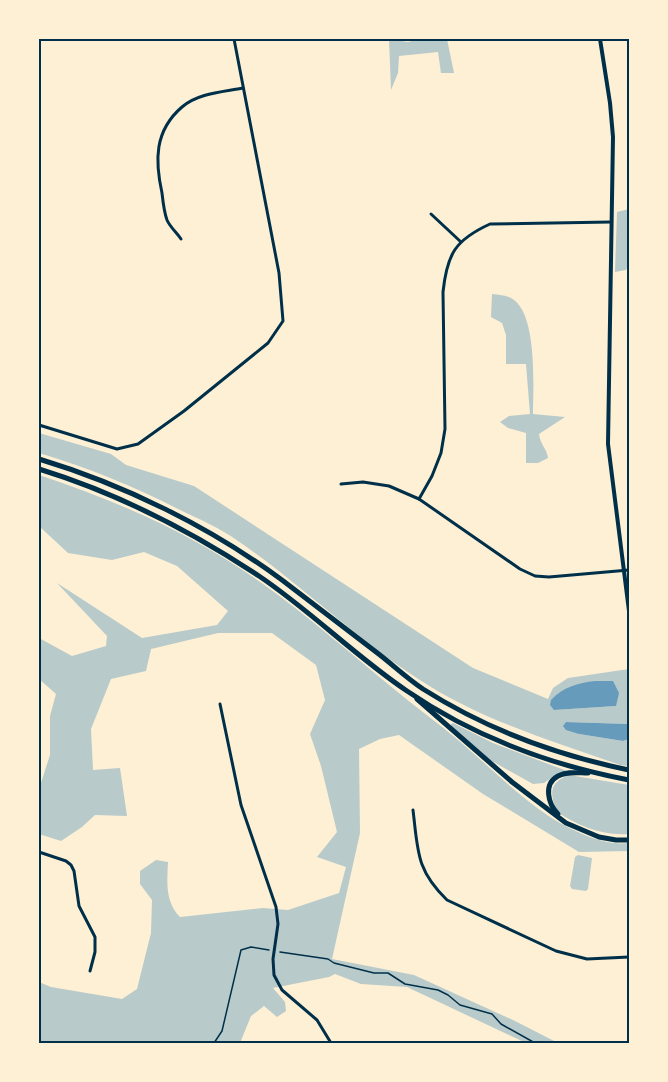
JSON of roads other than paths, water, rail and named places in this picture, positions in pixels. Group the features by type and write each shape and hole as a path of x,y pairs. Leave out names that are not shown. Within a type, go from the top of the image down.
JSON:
{"highway":[{"path":"39,459 75,470 155,504 218,539 280,579 422,688 466,713 511,735 557,752 629,770"},
{"path":"39,469 105,492 185,530 260,577 406,690 512,782 566,823 599,837 616,840 629,839"},
{"path":"406,690 491,737 534,754 629,780"},
{"path":"604,775 568,773 556,776 548,791 552,809 583,829 629,839"}],"street":[{"path":"39,425 117,448 138,444 184,411 268,343 283,321 279,273 234,39"},
{"path":"600,39 612,121 608,444 629,611"},
{"path":"181,239 168,222 157,169 160,136 182,106 201,96 243,88"},
{"path":"431,214 461,242"},
{"path":"419,499 432,476 441,453 445,429 443,291 445,272 451,253 477,230 490,224 611,222"},
{"path":"341,484 363,482 389,486 419,499 520,569 535,576 549,577 629,570"},
{"path":"220,704 241,805 270,886 276,911 278,924 273,950 274,975 282,990 317,1020 331,1043"},
{"path":"413,810 421,865 435,888 447,900 556,951 587,958 629,957"},
{"path":"39,852 66,861 74,871 79,906 95,937 95,952 90,971"}],"water":[{"path":"613,681 619,693 616,706 554,710 550,705 551,700 566,689 577,684"},
{"path":"566,722 629,724 629,739 623,741 579,734 566,730 563,726"}]}
